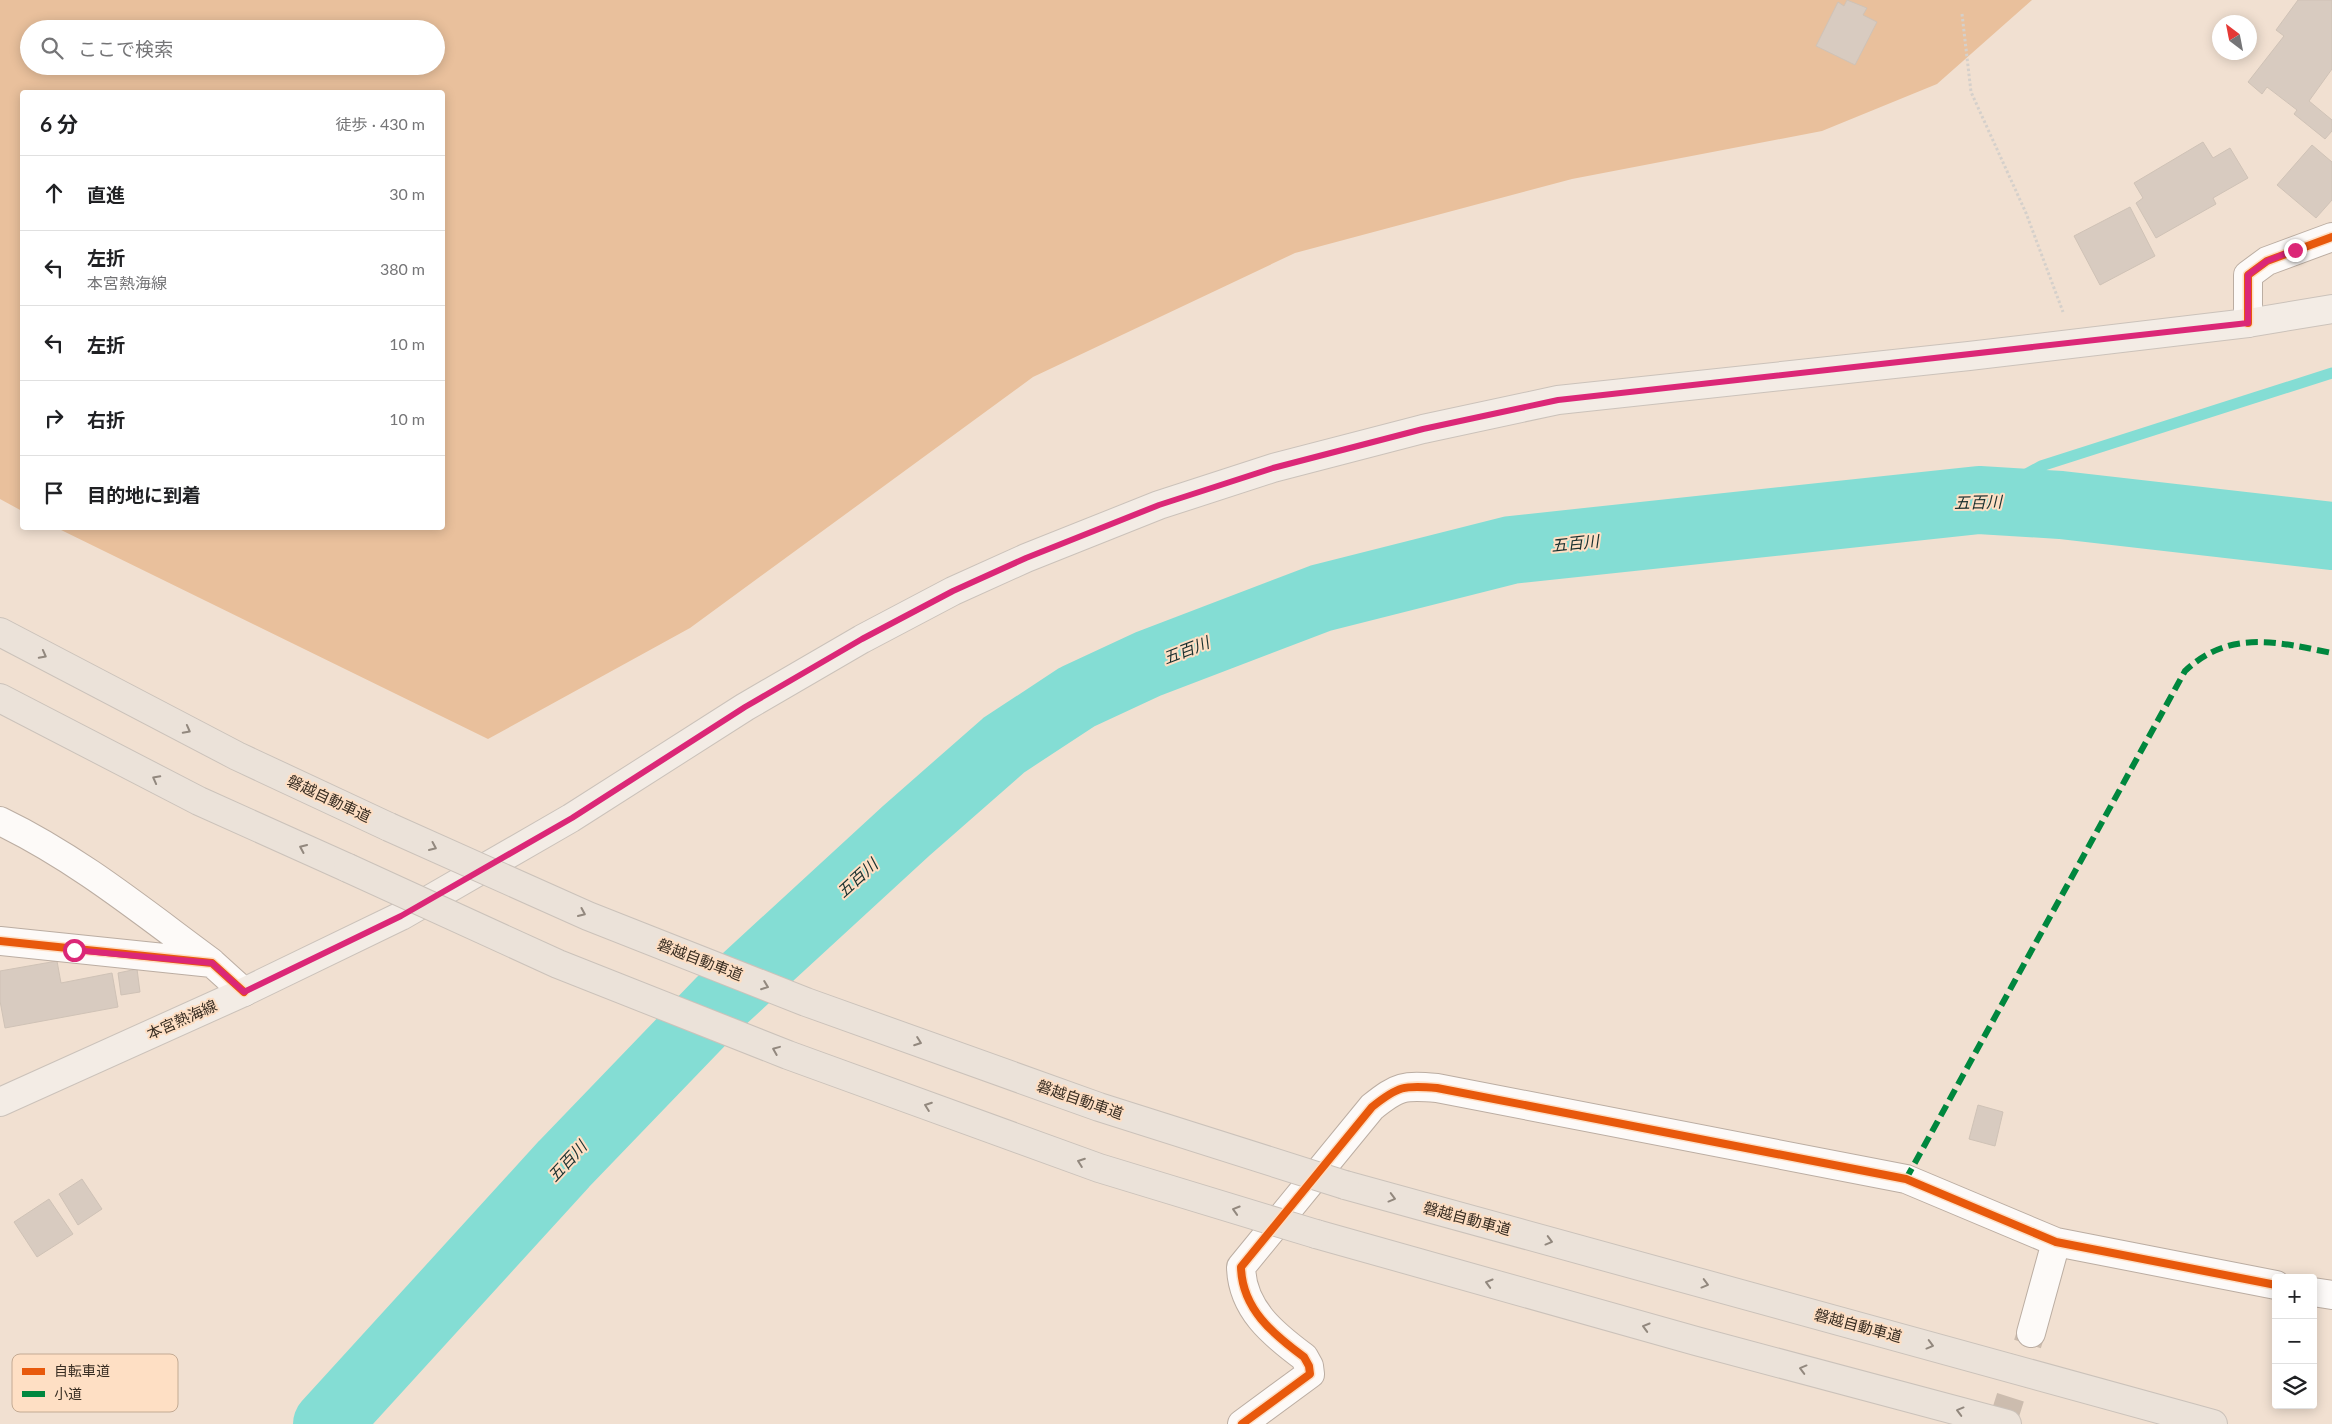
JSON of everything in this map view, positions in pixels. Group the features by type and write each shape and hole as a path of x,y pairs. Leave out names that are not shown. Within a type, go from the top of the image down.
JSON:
{"highway":[{"name":"磐越自動車道","path":"0,632 237,756 389,827 588,916 806,1002 1099,1107 1345,1185 2213,1424"},
{"path":"0,698 199,801 558,964 788,1054 1099,1168 1316,1234 1696,1341 2007,1424"}],"main road":[{"name":"本宮熱海線","path":"0,1102 244,992 401,916 572,818 745,707 928,604 1026,558 1159,505 1282,466 1423,429 1558,400 2248,323 2332,309"}],"street":[{"path":"2248,323 2248,275 2267,261 2332,237"},
{"path":"0,822 33,837 93,875 212,963 244,992"},
{"path":"0,940 212,963"},
{"path":"1242,1424 1310,1374 1309,1366 1304,1357 1256,1315 1245,1293 1241,1267 1372,1107 1389,1093 1407,1086 1437,1088 1906,1179 2056,1242 2272,1284"},
{"path":"2031,1333 2056,1242"},
{"path":"2317,1293 2332,1296"}],"path":[{"path":"1962,14 1972,92 2026,213 2074,343"}],"shaded area":[{"path":"0,0 2032,0 1937,84 1822,131 1572,179 1295,253 1033,377 690,628 488,739 61,530 445,530 445,90 20,90 20,510 0,499"}],"building":[{"path":"1847,0 1867,8 1863,15 1877,22 1855,65 1816,46 1838,2 1844,6"},
{"path":"2298,0 2332,0 2332,69 2309,101 2332,120 2332,131 2325,139 2294,114 2297,110 2267,87 2262,94 2248,82 2284,36 2276,30"},
{"path":"2203,142 2213,158 2230,148 2248,178 2213,198 2216,204 2156,238 2136,203 2143,198 2134,183"},
{"path":"2312,145 2332,162 2332,200 2316,218 2277,185"},
{"path":"2130,207 2155,256 2100,285 2074,236"},
{"path":"57,961 61,983 112,973 118,1007 5,1028 0,1001 0,971"},
{"path":"137,969 140,992 121,995 118,973"},
{"path":"1978,1105 2003,1112 1995,1146 1969,1139"},
{"path":"82,1179 102,1209 78,1225 59,1194"},
{"path":"49,1199 73,1234 37,1257 14,1222"}],"waterway":[{"path":"1979,500 2041,466 2332,373"},
{"name":"五百川","path":"327,1424 564,1164 720,1002 906,831 1004,745 1077,697 1148,664 1321,598 1511,550 1979,500 2061,505 2332,536"}],"tunnel":[{"path":"2002,1424 2031,1333"}],"marked path":[{"path":"1906,1179 2185,671 2202,658 2219,649 2237,644 2273,643 2332,653"}],"cycle path":[{"path":"2248,323 2248,275 2267,261 2332,237"},
{"path":"0,941 212,963 244,992"},
{"path":"1242,1424 1310,1374 1309,1366 1304,1357 1281,1339 1253,1308 1247,1296 1241,1267 1372,1107 1395,1091 1409,1087 1437,1088 1906,1179 2056,1242 2272,1284"}],"route":[{"path":"74,950 212,963 244,992 401,916 572,818 745,707 862,639 953,591 1026,558 1159,505 1273,468 1423,429 1558,400 1969,356 2248,323 2248,275 2267,261 2295,250"}]}
